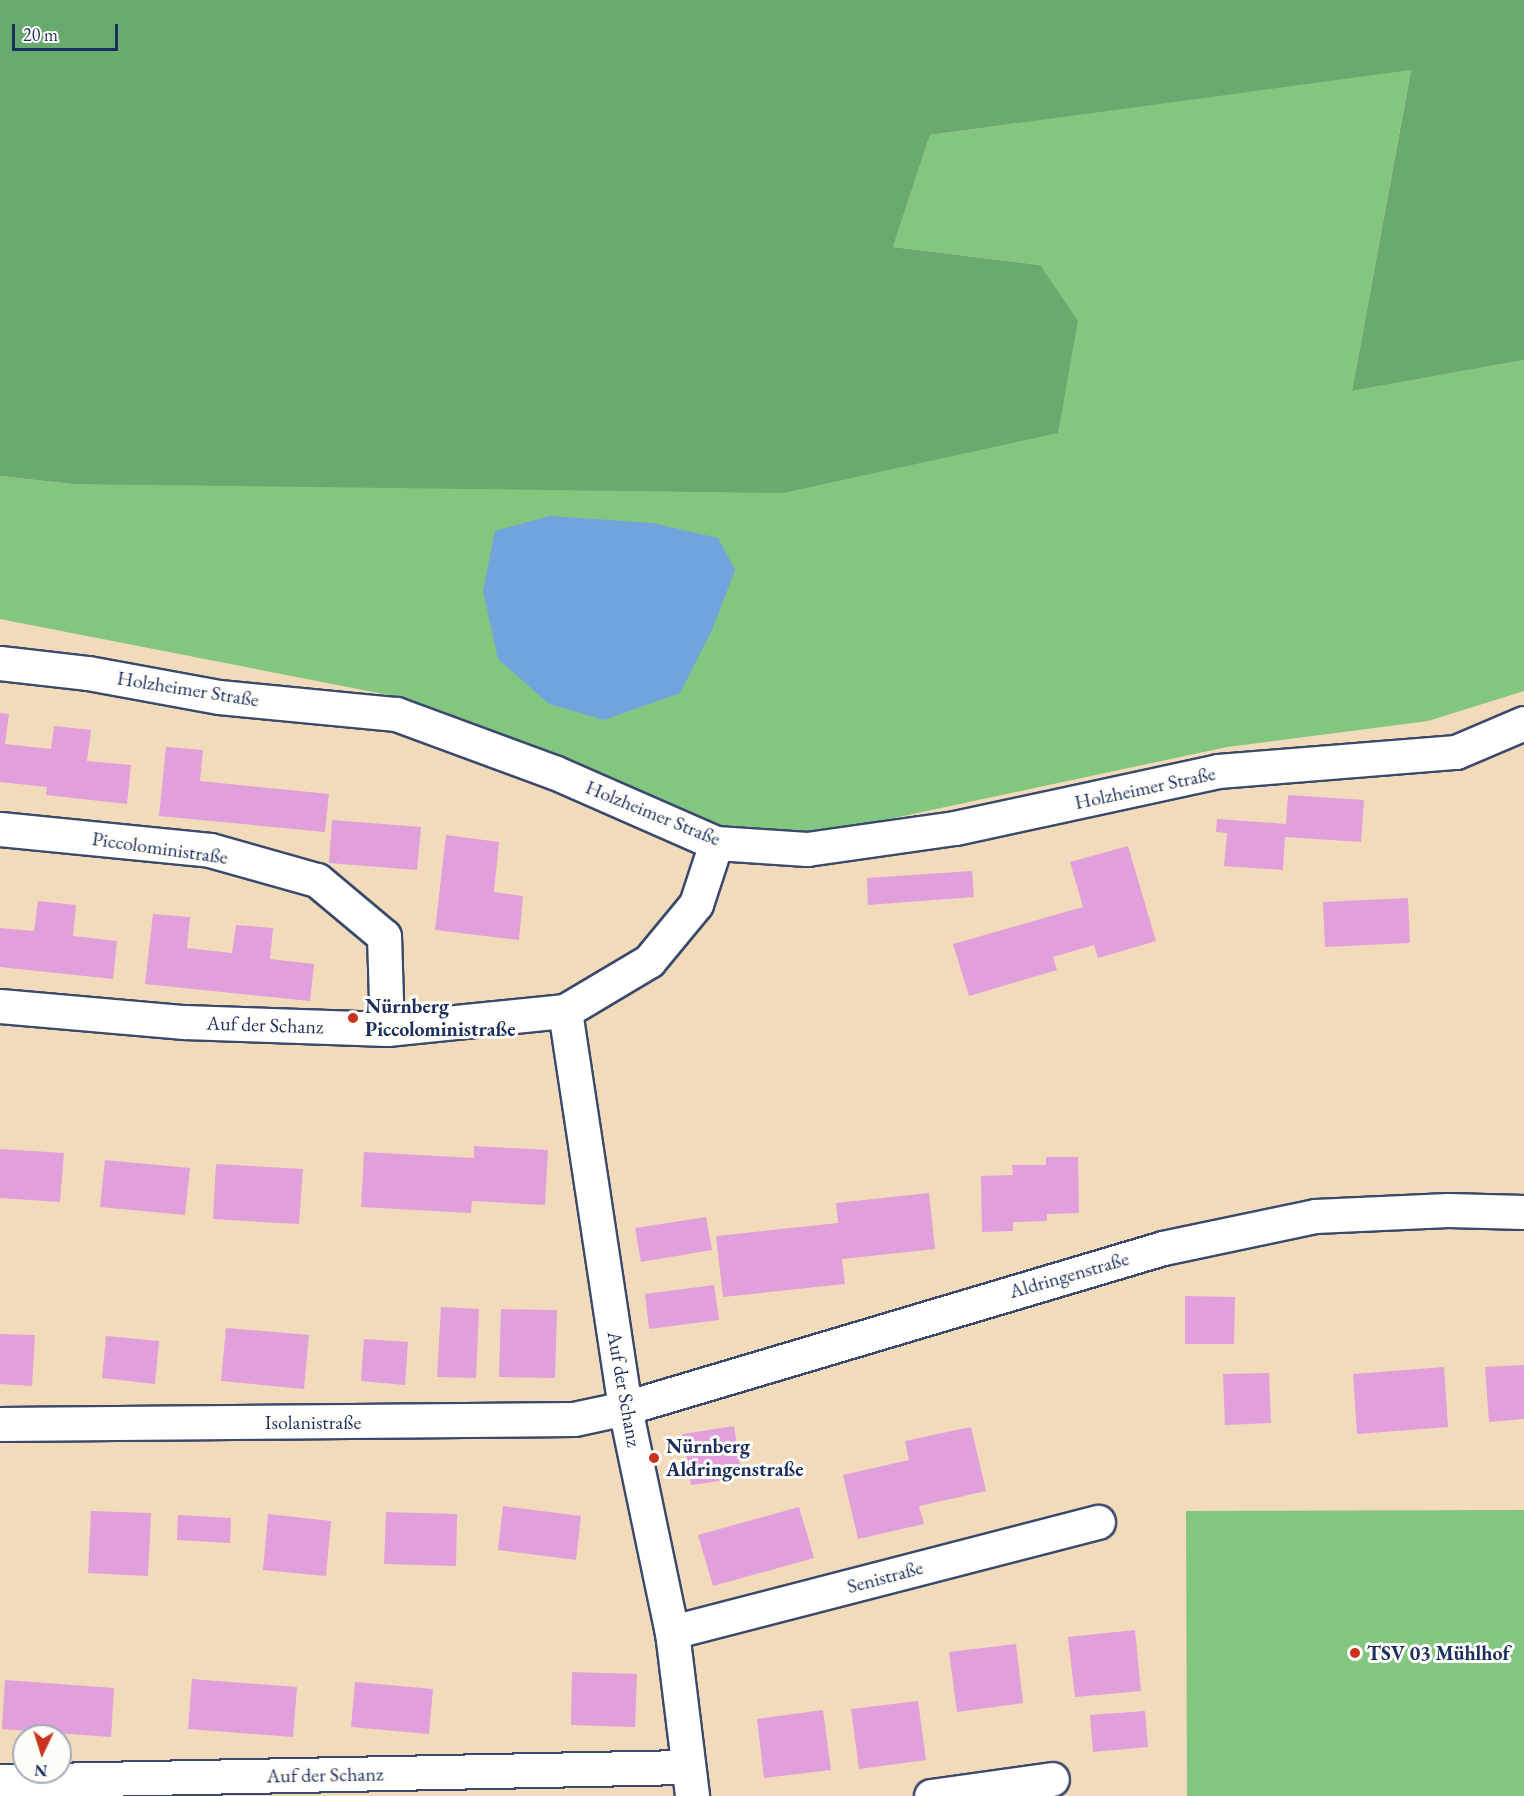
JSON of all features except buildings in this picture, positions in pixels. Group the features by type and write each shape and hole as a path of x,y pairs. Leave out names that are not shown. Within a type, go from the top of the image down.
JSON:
{"street":[{"name":"Holzheimer Straße","path":"0,663 88,673 219,697 396,714 554,772 716,843 807,849 955,828 1218,771 1456,752 1524,723"},
{"name":"Piccoloministraße","path":"0,829 210,850 317,880 384,936 387,1029"},
{"name":"Auf der Schanz","path":"0,1006 184,1022 387,1029 565,1011 649,961 696,904 716,843"},
{"name":"Auf der Schanz","path":"0,1781 422,1784 689,1782 672,1632 625,1408 565,1011"},
{"name":"Aldringenstraße","path":"625,1408 1163,1248 1315,1216 1448,1210 1524,1212"},
{"name":"Isolanistraße","path":"0,1424 574,1419 625,1408"},
{"name":"Senistraße","path":"672,1632 1098,1522"},
{"path":"931,1796 1052,1779"}],"green space":[{"path":"0,0 1524,0 1524,360 1352,391 1411,70 930,135 893,247 1040,265 1078,321 1058,433 783,493 72,484 0,476"},
{"path":"1411,69 1352,391 1524,360 1524,691 1428,721 1227,747 744,850 394,696 0,619 0,476 72,484 1040,265 893,247 930,135"},
{"name":"TSV 03 Mühlhof","path":"1524,1510 1524,1796 1187,1796 1186,1511"}],"water":[{"path":"550,516 652,523 718,538 735,570 712,630 680,693 604,720 549,704 498,659 483,591 495,531"}],"place":[{"name":"Nürnberg Piccoloministraße","path":"353,1018"},
{"name":"Nürnberg Aldringenstraße","path":"654,1458"},
{"name":"TSV 03 Mühlhof","path":"1355,1653"}]}
